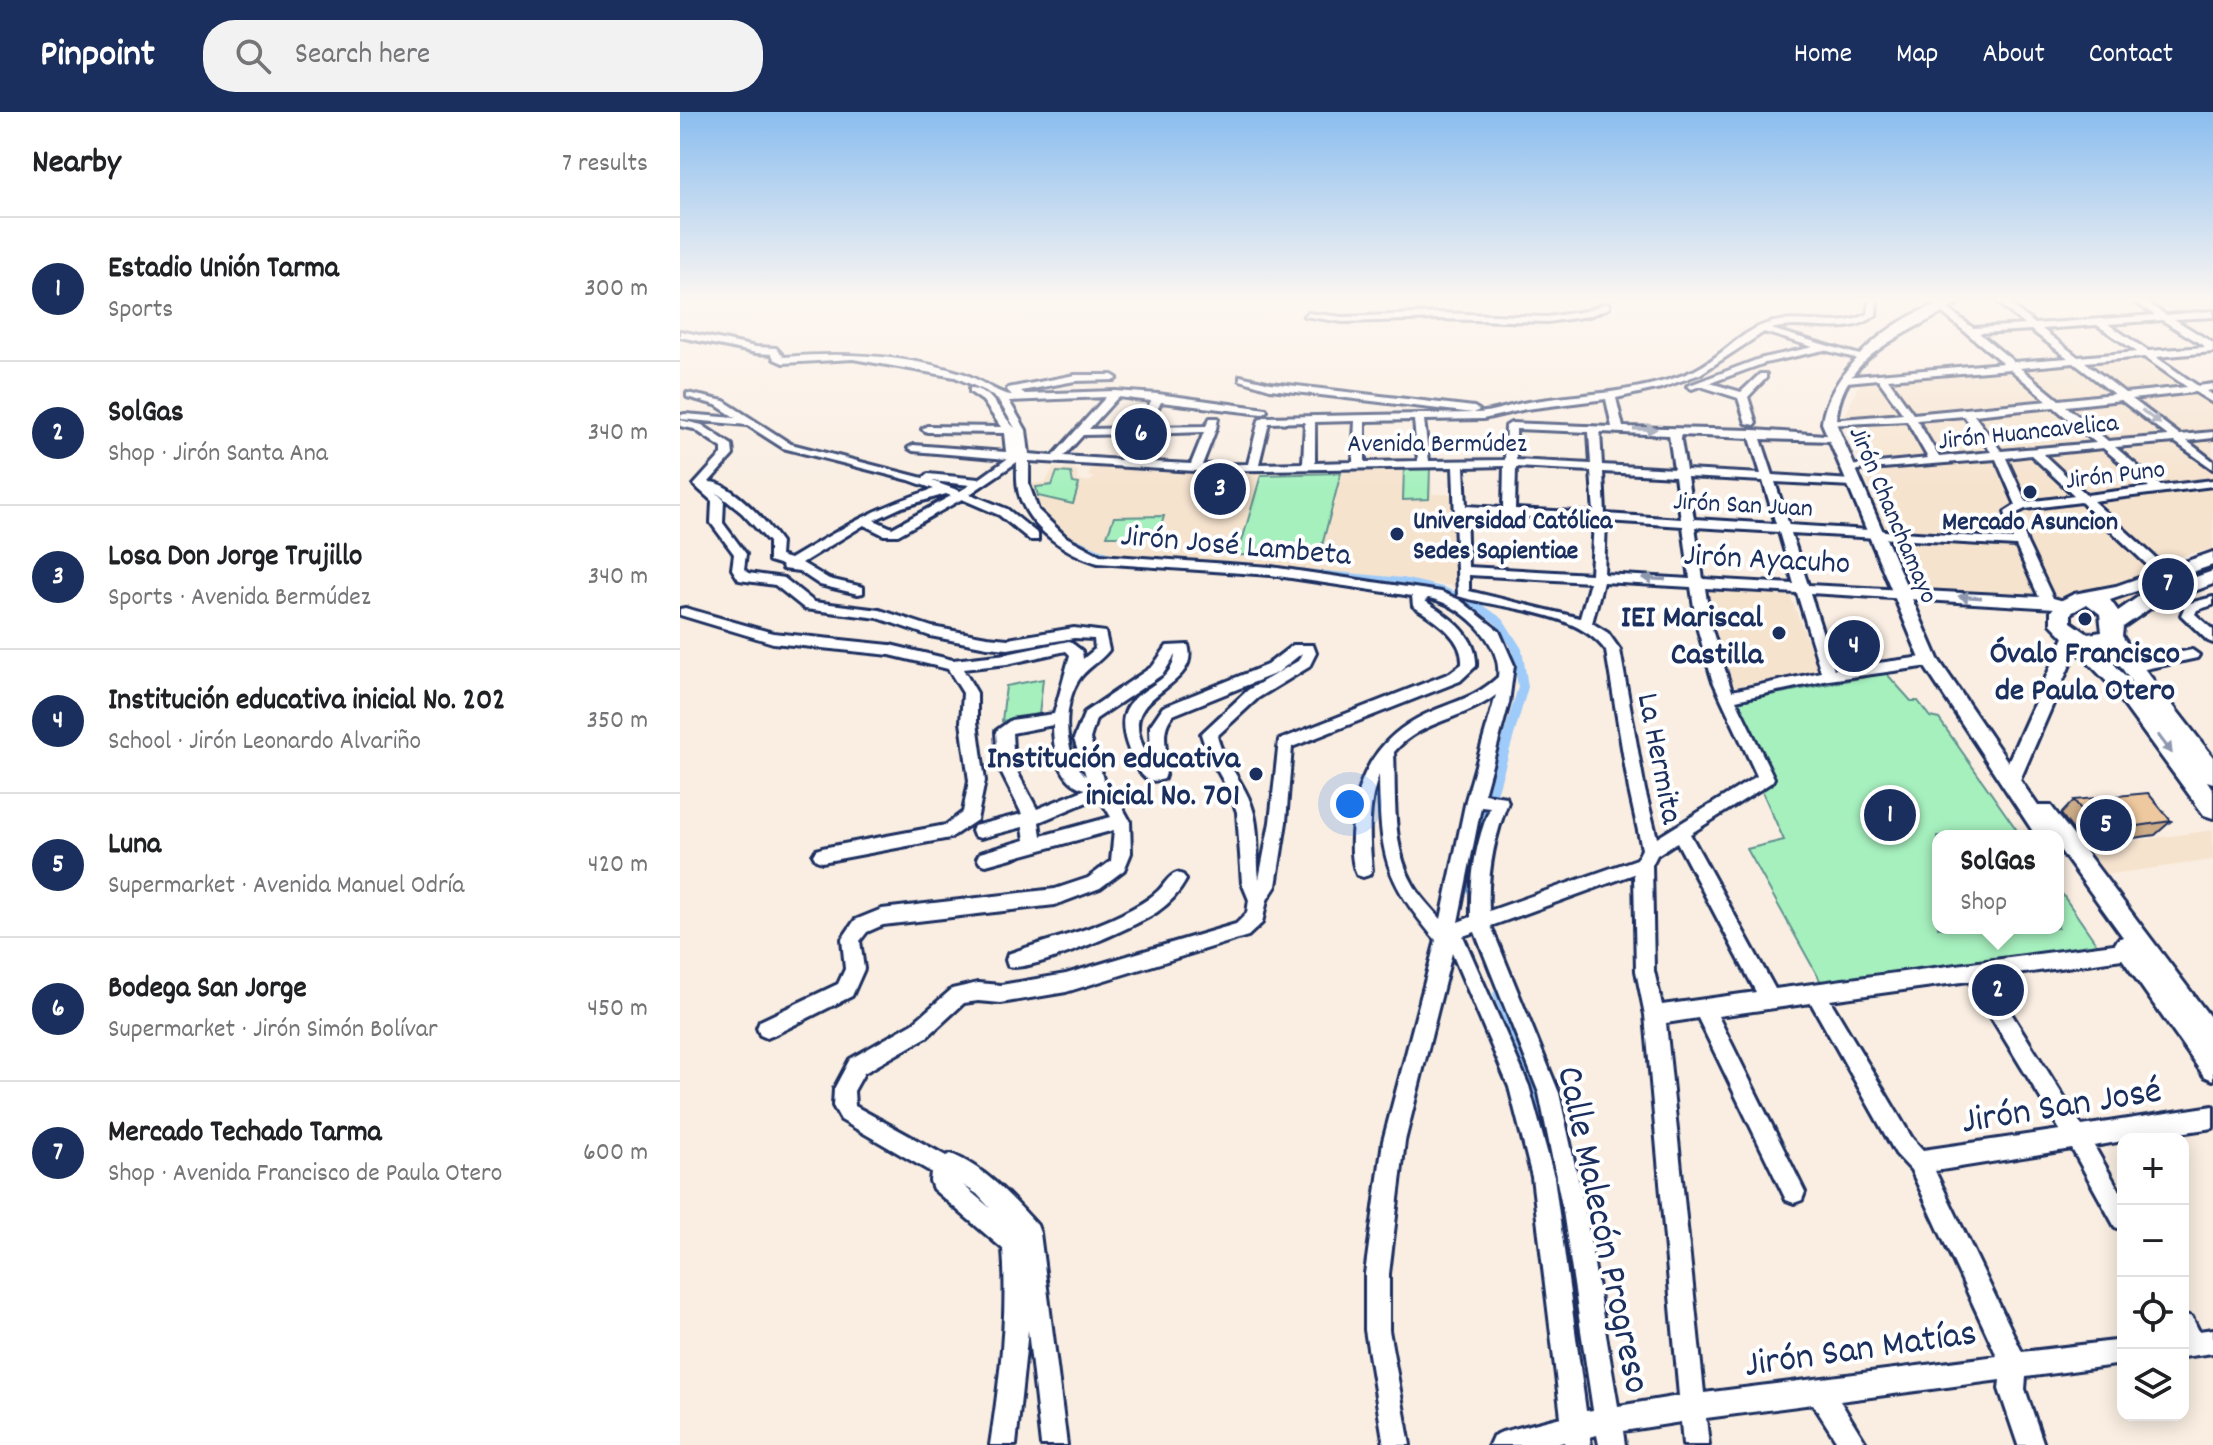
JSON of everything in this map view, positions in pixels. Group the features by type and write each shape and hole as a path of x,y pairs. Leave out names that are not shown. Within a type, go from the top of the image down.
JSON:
{"highway":[{"path":"2213,558 2120,592 2057,604 2061,624 2115,677 2213,808"},
{"path":"2077,638 2101,642 2145,602 2213,577"},
{"path":"2088,597 2104,604 2131,667 2213,774"}],"main road":[{"name":"Jirón Chanchamayo","path":"1857,363 1829,410 1834,438 1930,661 1984,744 2011,778"},
{"path":"2011,778 2077,638"},
{"path":"2011,778 2043,830"},
{"path":"2011,778 2050,830"},
{"path":"2064,849 2213,1041"},
{"path":"2064,858 2095,891 2129,950 2213,1067"}],"street":[{"path":"906,363 942,368 981,382 1004,398 1015,431"},
{"path":"1004,398 1115,394 1158,397 1310,420 1419,419 1610,396 1654,387 1712,363"},
{"path":"1743,396 1695,385 1756,363"},
{"path":"1847,379 2035,363"},
{"path":"2080,363 2213,466"},
{"path":"2159,363 2213,400"},
{"path":"2012,365 2159,490"},
{"path":"942,368 987,399 1015,431"},
{"path":"1743,396 1763,376"},
{"path":"1881,376 1936,462"},
{"path":"1022,397 1012,390 1075,378 1112,378"},
{"path":"1243,378 1270,386 1494,412 1511,426 1674,430 1752,428 1834,438"},
{"path":"1829,423 1967,413 2213,387"},
{"path":"1056,459 1115,394"},
{"path":"691,395 720,403 787,446 916,479 1003,512 1034,537"},
{"path":"1610,396 1618,429"},
{"path":"1743,396 1829,675"},
{"path":"1125,464 1158,397"},
{"path":"1195,468 1218,407"},
{"path":"1967,413 1998,455 2022,506 2011,512 2021,543 2057,604"},
{"path":"1253,467 1263,415"},
{"path":"680,416 746,422"},
{"path":"1359,464 1360,419"},
{"path":"1419,419 1424,462"},
{"path":"1309,464 1310,420"},
{"path":"680,423 698,427 728,447 727,455 700,485 718,500 717,523 740,554 740,573 744,577 779,581 810,606 880,614 930,631 987,642 1008,644 1074,633 1100,635 1102,650 1071,679"},
{"path":"1509,512 1511,426"},
{"path":"1585,623 1597,576 1599,517 1594,428"},
{"path":"927,429 1015,431"},
{"path":"1083,432 1211,429"},
{"path":"1464,929 1647,857 1766,778 1719,679 1704,627 1674,430"},
{"name":"Jirón José Lambeta","path":"1015,431 1016,458 1029,507 1044,527 1083,553 1098,559 1271,571 1428,594 1455,603 1494,634 1507,665 1505,679"},
{"name":"Jirón Huancavelica","path":"1850,476 2033,451 2213,435"},
{"name":"Avenida Bermúdez","path":"913,448 1016,458 1195,468 1458,462 1767,477 1850,476"},
{"path":"2033,451 2165,574"},
{"path":"864,520 894,532 982,483 1016,458"},
{"path":"1458,462 1464,571"},
{"path":"711,473 711,485 740,501 775,542 773,558 804,568 825,582 858,590"},
{"path":"916,479 934,477 982,483"},
{"name":"Jirón Puno","path":"2022,506 2213,483"},
{"path":"766,579 864,520 898,504 945,490"},
{"name":"Jirón San Juan","path":"1462,509 2021,543"},
{"name":"Jirón Ayacuho","path":"1464,571 1900,592 2057,604"},
{"name":"La Hermita","path":"1464,571 1463,593 1585,623 1608,638 1613,650 1647,857 1645,971 1655,1015 1696,1445"},
{"path":"767,1028 845,990 855,969 851,939 867,921 1055,897 1094,883 1118,865 1124,839 1122,821 1099,784 1082,739 1090,716 1158,670 1172,649 1183,648 1183,664 1178,672 1136,705 1131,721 1131,738 1151,775 1158,775 1157,727 1159,719 1168,711 1272,669 1298,648 1308,648 1304,664 1253,694 1209,734 1211,746 1242,801 1250,833 1252,889 1254,894 1264,893 1278,822 1284,744 1455,677 1469,666 1467,647 1441,619 1418,603 1419,596 1428,594"},
{"path":"2213,601 2191,607 2188,615 2213,638"},
{"path":"685,612 773,638 890,650 953,665 1007,659 1069,646 1077,654 1058,737 1078,781 1099,784"},
{"path":"2131,667 2192,655"},
{"path":"1727,697 1829,675 1930,661"},
{"path":"822,855 950,831 971,815 977,781 969,722 970,693 953,665"},
{"path":"1363,870 1361,801 1367,777 1386,750 1406,730 1471,704 1505,679"},
{"path":"1397,1445 1377,1330 1377,1274 1401,1107 1464,929 1505,679"},
{"path":"1034,845 1032,818 1006,766 1004,731 1011,726 1061,718"},
{"path":"1386,750 1391,833 1397,869 1406,888 1464,929"},
{"path":"980,831 1032,818 1099,784"},
{"name":"Calle Malecón Progreso","path":"1487,802 1487,835 1479,886 1464,929 1519,1086 1543,1177 1593,1431"},
{"path":"986,858 1122,821"},
{"path":"1681,833 1769,998"},
{"path":"1015,960 1114,926 1169,893 1177,880"},
{"path":"946,1168 848,1113 844,1106 844,1089 857,1066 920,1030 959,995 978,992 1001,994 1066,983 1242,930 1256,917 1259,894"},
{"name":"Calle Malecón Progreso","path":"1464,929 1549,1093 1574,1211 1593,1431"},
{"path":"1655,1015 2129,950"},
{"path":"1974,971 2117,1208"},
{"path":"1815,992 1904,1146 1919,1162 2014,1364 2012,1389 2031,1445"},
{"path":"1704,1009 1794,1192"},
{"name":"Jirón San José","path":"1919,1162 2213,1117"},
{"path":"1003,1445 1011,1392 1017,1290 1014,1243 941,1181 940,1176 946,1168 954,1165 973,1176 1029,1233 1054,1445"},
{"name":"Jirón San Matías","path":"1502,1445 1593,1431 1693,1407 2117,1353"},
{"path":"1818,1390 1854,1445"}],"shaded area":[{"path":"2050,363 2159,363 2213,399 2213,549 2159,561 2158,571 2213,563 2213,572 2132,602 2124,609 2112,605 2116,598 2018,608 1913,602 1864,474 1846,414 1862,377"},
{"path":"1134,465 1134,472 1431,466 1432,494 1457,494 1457,586 1118,556 1067,537 1043,520 1032,504 1028,484 1046,482 1053,468 1077,470 1078,481 1091,481 1093,477 1088,476 1092,466"},
{"path":"1703,586 1789,592 1819,671 1730,687"},
{"path":"2213,830 2213,860 2148,869 2103,875 2082,848"}],"green space":[{"path":"1404,468 1430,468 1429,499 1403,500"},
{"path":"1057,472 1071,473 1073,483 1079,484 1073,504 1038,496 1036,487 1052,485"},
{"path":"1341,473 1319,557 1238,555 1261,475"},
{"path":"1235,474 1230,503 1204,504 1210,475"},
{"path":"1164,516 1158,536 1107,536 1114,517"},
{"path":"1886,673 1911,701 1918,701 1930,717 1939,719 2017,830 1932,830 1932,934 2064,934 2064,897 2098,946 1821,982 1747,849 1784,840 1762,791 1774,781 1738,701"},
{"path":"1043,679 1039,715 1002,721 1006,686"}],"building":[{"path":"2148,793 2171,821 2098,832 2074,800"}],"waterway":[{"path":"1075,541 1108,556 1124,558"},
{"path":"1294,571 1364,576 1440,589 1473,602 1499,621 1517,649 1523,687 1474,853 1472,889"},
{"path":"2112,653 2115,663 2142,699"},
{"path":"1500,994 1533,1079 1555,1167"}],"place":[{"name":"Bodega San Jorge","path":"1141,434"},
{"name":"Losa Don Jorge Trujillo","path":"1220,489"},
{"name":"Mercado Asuncion","path":"2030,492"},
{"name":"Universidad Católica Sedes Sapientiae","path":"1397,534"},
{"name":"Mercado Techado Tarma","path":"2168,584"},
{"name":"Óvalo Francisco de Paula Otero","path":"2085,619"},
{"name":"IEI Mariscal Castilla","path":"1779,633"},
{"name":"Institución educativa inicial No. 202","path":"1854,646"},
{"name":"Institución educativa inicial No. 701","path":"1256,774"},
{"name":"Estadio Unión Tarma","path":"1890,815"},
{"name":"Luna","path":"2106,825"},
{"name":"SolGas","path":"1998,990"}]}
